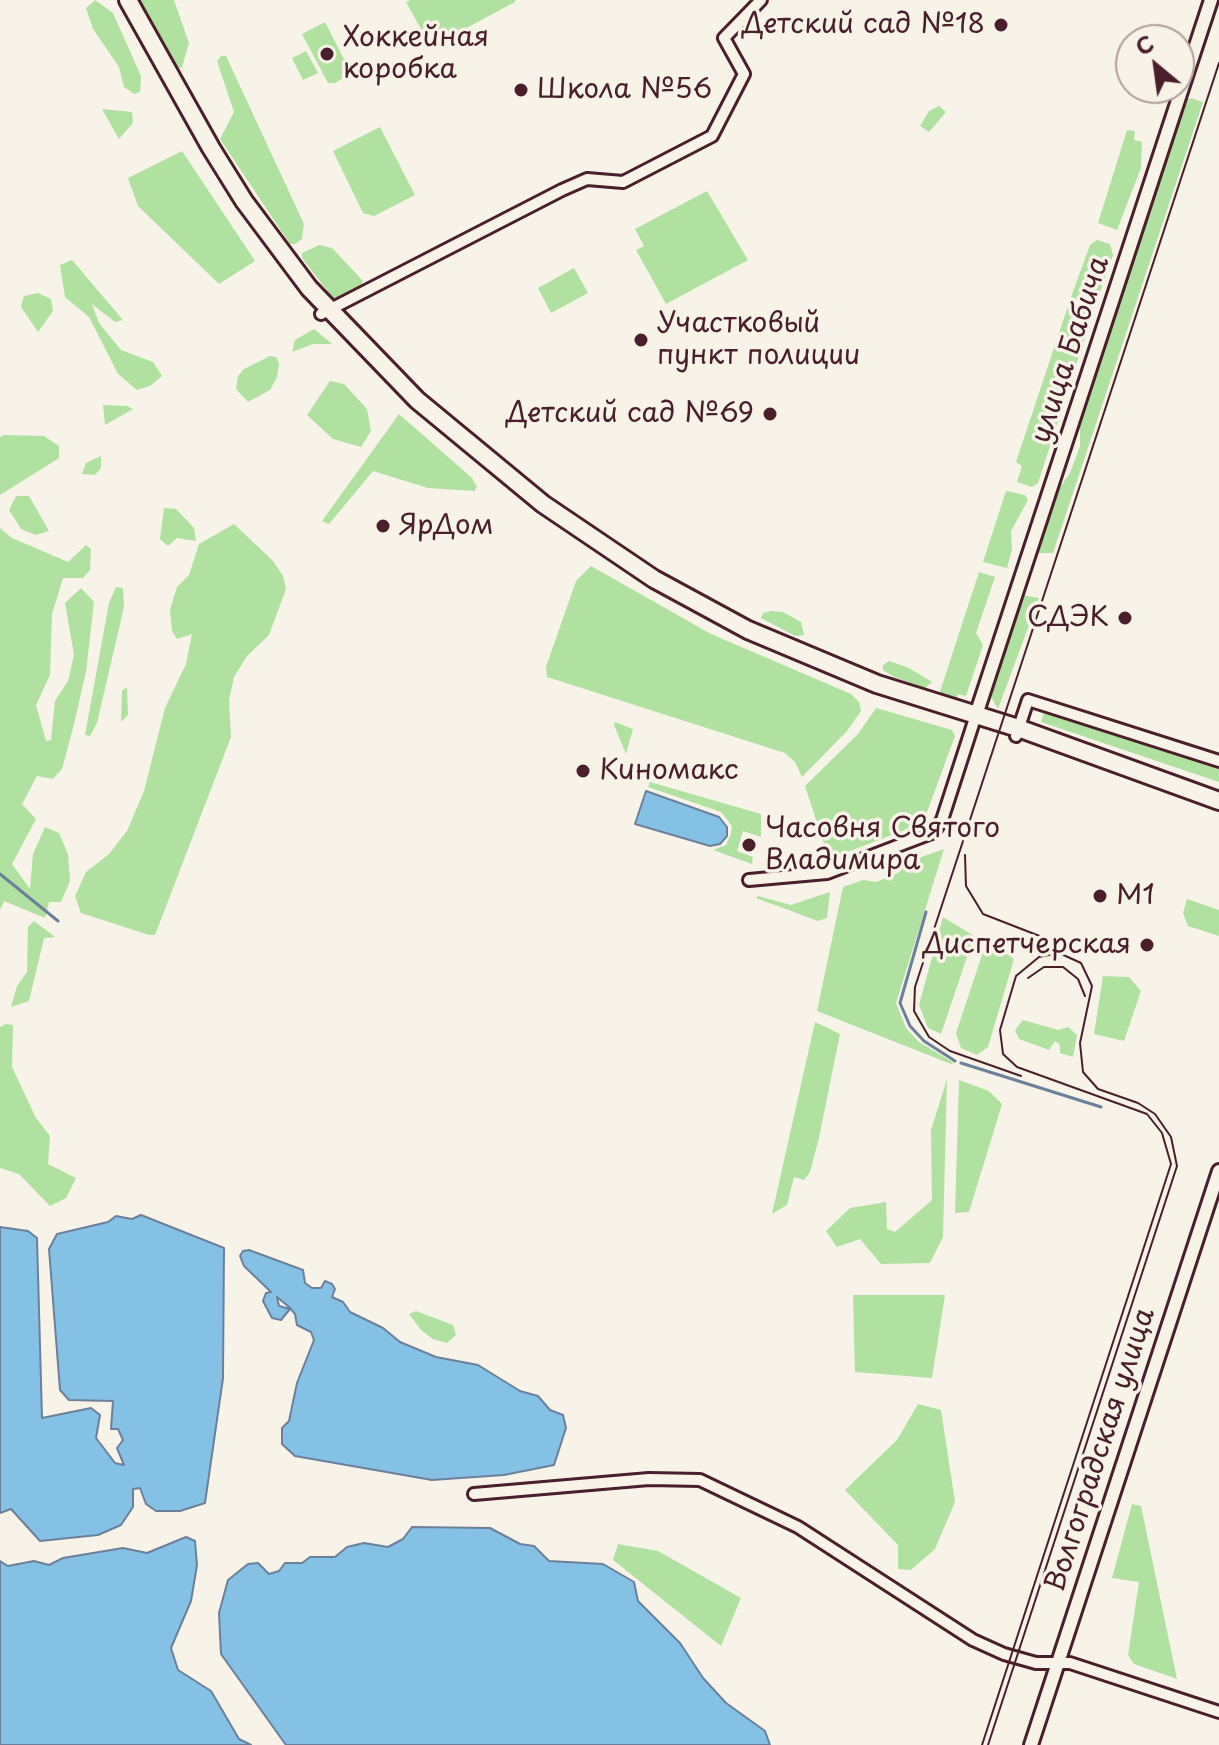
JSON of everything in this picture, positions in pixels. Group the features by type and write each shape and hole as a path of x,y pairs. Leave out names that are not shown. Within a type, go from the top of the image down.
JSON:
{"main road":[{"path":"120,0 237,203 277,261 325,312 459,438 543,504 654,579 748,630 974,720 1067,748 1219,801"},
{"path":"128,0 244,201 325,312"}],"street":[{"path":"325,312 466,237 587,179 623,182 712,136 744,74 724,38 761,0"},
{"name":"улица Бабича","path":"974,720 1211,0"},
{"path":"1017,732 1028,700 1219,761"},
{"path":"749,880 837,870 937,830 974,720"},
{"name":"Волгоградская улица","path":"1031,1745 1219,1171"},
{"path":"474,1494 649,1479 700,1480 798,1527 973,1640 1036,1663 1070,1663 1219,1712"}],"green space":[{"path":"95,0 113,13 141,76 140,92 134,94 124,87 119,67 93,29 86,8"},
{"path":"137,0 174,0 189,43 182,67 177,69 172,64"},
{"path":"406,2 515,2 431,47"},
{"name":"Хоккейная коробка","path":"325,22 351,73 335,83 328,83 302,34"},
{"path":"306,51 318,73 303,80 292,58"},
{"path":"221,56 226,56 304,224 302,239 295,244 290,244 220,139 234,112 217,61"},
{"path":"1195,99 1203,102 1053,553 1037,553 1054,496 1070,473 1080,446 1080,417 1183,104 1195,104"},
{"path":"939,106 946,112 929,132 920,126 929,111"},
{"path":"102,109 132,112 133,123 119,139"},
{"path":"380,127 415,195 374,216 363,213 333,151"},
{"path":"1127,130 1135,131 1134,140 1142,142 1141,168 1117,230 1098,223"},
{"path":"182,151 255,261 219,284 138,206 128,178"},
{"path":"707,191 748,260 666,304 636,250 644,246 635,229"},
{"path":"1097,240 1110,244 1113,255 1098,298 1089,303 1071,297 1090,245"},
{"path":"319,245 332,248 363,281 359,290 342,299 333,298 302,258 302,253"},
{"path":"72,260 123,320 115,322 92,304 99,323 121,350 153,362 162,376 150,386 137,390 118,374 89,317 65,297 60,265"},
{"path":"574,268 588,293 551,313 538,288"},
{"path":"38,293 51,299 53,311 38,332 21,307 24,296"},
{"path":"1068,306 1085,312 1089,325 1038,483 1032,487 1017,482 1022,466 1016,462"},
{"path":"314,329 332,344 313,344 292,352 295,340"},
{"path":"270,356 276,357 279,364 277,377 270,390 248,402 236,389 238,376 244,369"},
{"path":"330,381 344,384 367,409 371,431 361,447 333,439 307,415"},
{"path":"103,405 127,406 133,409 105,425"},
{"path":"399,414 472,478 477,487 474,491 428,488 373,471 329,524 322,521"},
{"path":"44,436 59,446 59,458 0,495 0,437"},
{"path":"101,456 101,468 95,475 82,474 86,463"},
{"path":"1006,491 1025,495 1028,500 1011,531 1012,550 1007,568 983,562"},
{"path":"16,496 29,496 49,531 36,535 21,529 9,510"},
{"path":"164,508 176,509 194,528 196,541 177,538 168,546 160,539"},
{"path":"234,524 273,561 283,576 286,589 269,635 247,656 234,677 229,700 231,737 155,935 149,935 81,913 75,896 86,872 109,854 127,831 144,791 165,708 186,664 192,634 177,639 172,631 170,610 177,587 189,575 199,544"},
{"path":"0,528 12,538 68,562 86,545 91,549 90,570 83,578 63,578 52,614 50,675 36,705 46,741 51,740 55,701 68,681 74,655 65,603 81,588 94,602 86,672 73,728 62,769 53,779 37,776 22,804 36,819 12,864 30,889 33,854 45,827 59,833 68,854 70,881 61,902 49,902 45,918 4,901 0,910"},
{"path":"591,566 711,634 851,694 859,702 861,711 847,731 802,777 795,762 785,753 547,677 546,667 576,581"},
{"path":"979,572 995,577 976,633 983,645 966,696 958,694 954,705 937,701"},
{"path":"116,587 123,588 124,607 97,723 90,736 85,735 109,603"},
{"path":"1022,595 1039,598 998,709 989,693"},
{"path":"783,612 801,622 804,635 795,636 761,618 763,613"},
{"path":"889,661 909,668 932,682 925,688 894,677 883,670 883,665"},
{"path":"127,687 128,715 121,722 122,691"},
{"path":"876,708 952,730 955,736 923,823 829,859 805,786 858,734"},
{"path":"1044,712 1219,765 1219,782 1041,722"},
{"path":"615,722 633,729 626,754 614,725"},
{"path":"650,782 761,814 761,837 743,831 737,851 753,857 752,864 713,850 726,845 731,833 732,826 721,812 648,787"},
{"path":"944,849 896,1003 906,1028 919,1042 954,1063 951,1064 817,1011 843,887 863,880 876,882 898,873 907,862"},
{"path":"830,892 827,918 818,921 756,898 791,905"},
{"path":"1187,899 1219,910 1219,936 1188,926 1183,913"},
{"path":"943,917 974,936 941,1034 928,1028 919,1005"},
{"path":"34,921 55,937 44,938 29,1001 11,1007 17,986 27,972 28,927"},
{"path":"987,940 1014,959 988,1047 977,1055 961,1048 956,1033"},
{"path":"1103,976 1129,977 1141,991 1124,1041 1094,1034"},
{"path":"1023,1020 1058,1030 1068,1027 1077,1035 1073,1057 1060,1053 1060,1045 1055,1041 1049,1050 1019,1039 1015,1030"},
{"path":"815,1022 840,1034 819,1138 810,1172 804,1180 794,1177 787,1205 772,1214"},
{"path":"13,1025 12,1067 36,1118 50,1136 48,1164 76,1178 66,1198 50,1206 19,1174 0,1168 0,1027"},
{"path":"947,1079 943,1237 930,1263 881,1264 860,1239 837,1247 826,1231 850,1208 886,1202 887,1229 895,1232 932,1200 931,1130"},
{"path":"959,1080 989,1091 1002,1104 969,1212 955,1213"},
{"path":"853,1295 945,1295 932,1378 855,1372"},
{"path":"416,1311 453,1325 456,1335 447,1343 433,1339 421,1330 409,1314"},
{"path":"918,1404 941,1410 955,1502 935,1549 911,1570 898,1569 898,1545 845,1490 897,1440"},
{"path":"1132,1504 1141,1506 1177,1679 1134,1664 1128,1655 1139,1582 1112,1578"},
{"path":"618,1544 658,1551 741,1598 721,1646 613,1560"}],"water":[{"path":"646,791 719,817 727,827 727,836 720,844 710,846 635,824"},
{"path":"141,1215 224,1248 223,1378 205,1503 180,1511 156,1511 146,1504 140,1488 133,1489 133,1507 121,1525 98,1535 40,1541 11,1509 0,1513 0,1227 28,1231 37,1238 42,1418 91,1408 100,1415 96,1438 115,1463 124,1465 117,1448 123,1440 118,1429 111,1429 113,1401 69,1400 60,1390 49,1249 57,1234 108,1222 116,1216 132,1219"},
{"path":"249,1250 303,1270 305,1283 312,1288 321,1288 325,1281 332,1284 335,1289 332,1297 343,1302 350,1312 383,1328 400,1342 436,1357 478,1365 520,1391 538,1396 550,1410 563,1415 566,1428 554,1465 504,1475 432,1480 295,1456 282,1444 282,1428 289,1421 297,1383 314,1340 311,1332 297,1325 295,1314 289,1307 277,1297 279,1306 290,1309 281,1320 272,1318 263,1301 266,1293 271,1292 244,1266 240,1256 243,1251"},
{"path":"412,1527 490,1528 520,1544 534,1546 549,1561 603,1564 634,1582 638,1601 680,1643 703,1678 726,1703 765,1731 770,1745 286,1745 221,1654 219,1613 228,1580 248,1564 258,1563 269,1574 279,1571 285,1563 302,1563 310,1557 335,1557 347,1547 364,1543 388,1547 403,1539"},
{"path":"186,1537 195,1541 197,1565 191,1601 171,1648 178,1670 211,1691 239,1739 251,1745 0,1745 0,1561 8,1566 34,1561 49,1565 63,1558 123,1548 147,1553"}],"waterway":[{"path":"0,874 58,921"},
{"path":"926,912 900,1003 910,1026 924,1041 955,1061"},
{"path":"961,1063 1101,1107"}],"tram line":[{"path":"1021,1076 950,1051 929,1037 914,1011 915,987 1219,63"},
{"path":"965,855 966,886 983,914 1073,949"},
{"path":"982,1745 1171,1164 1162,1133 1147,1114 1017,1067 1003,1054 1000,1030 1016,976 1039,957 1059,953 1081,963 1092,986 1080,1043 1083,1072 1098,1089 1138,1103 1155,1114 1171,1137 1177,1166 988,1745"},
{"path":"1028,978 1044,967 1063,967 1078,979 1085,996"}],"place":[{"name":"Детский сад №18","path":"1001,25"},
{"name":"Хоккейная коробка","path":"327,54"},
{"name":"Школа №56","path":"521,90"},
{"name":"Участковый пункт полиции","path":"641,340"},
{"name":"Детский сад №69","path":"770,414"},
{"name":"ЯрДом","path":"383,526"},
{"name":"СДЭК","path":"1125,618"},
{"name":"Киномакс","path":"583,771"},
{"name":"Часовня Святого Владимира","path":"749,845"},
{"name":"М1","path":"1100,896"},
{"name":"Диспетчерская","path":"1147,945"}]}
